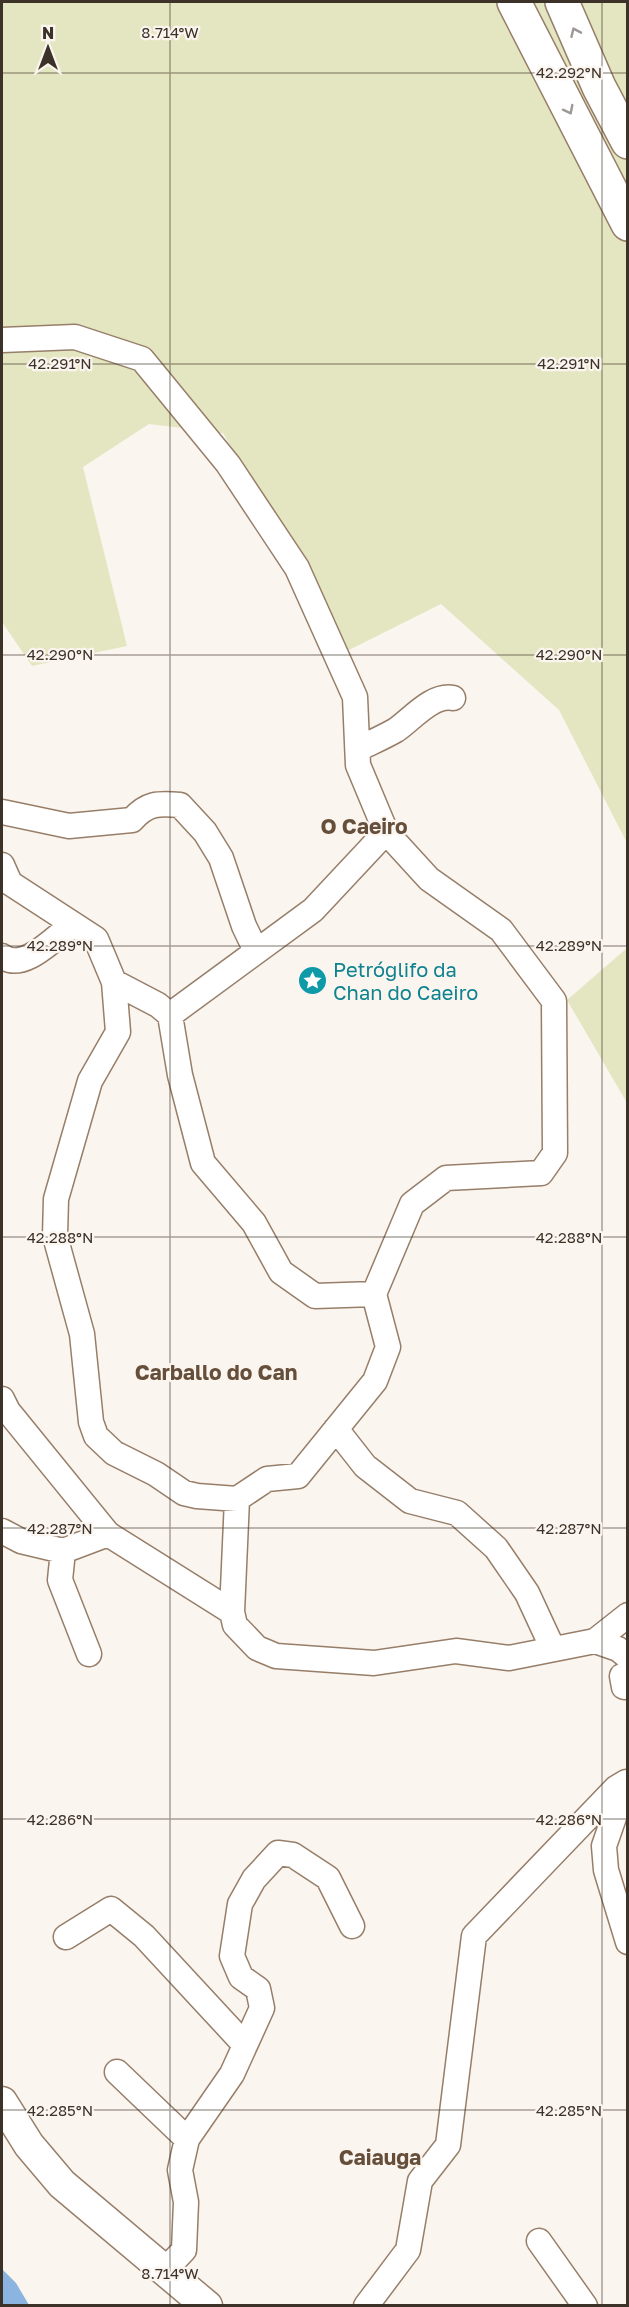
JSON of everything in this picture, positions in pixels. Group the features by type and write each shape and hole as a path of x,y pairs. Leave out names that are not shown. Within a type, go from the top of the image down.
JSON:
{"highway":[{"path":"514,2 627,224"},
{"path":"562,2 627,142"}],"main road":[{"path":"2,2102 29,2145 62,2184 207,2306"}],"street":[{"path":"2,340 75,337 142,359 228,464 297,568 355,697 358,765 386,831 429,879 501,930 554,1001 555,1153 541,1173 446,1178 412,1204 374,1294 388,1347 375,1381 298,1476 267,1479 237,1499 197,1496 184,1492 102,1444 91,1422 82,1334 57,1247 54,1217 90,1081 118,1032 114,982 96,939 10,883 2,864"},
{"path":"358,749 396,730 423,708 448,697 453,698"},
{"path":"2,812 69,826 132,820 142,808 164,804 180,805 205,832 221,858 244,926 256,951"},
{"path":"170,1015 313,910 386,831"},
{"path":"2,956 8,961 17,962 32,955 73,924"},
{"path":"114,982 158,1005 170,1015 180,1075 203,1163 254,1223 281,1272 315,1296 374,1294"},
{"path":"2,1399 8,1411 108,1534 232,1612"},
{"path":"336,1429 365,1466 410,1501 457,1514 496,1548 526,1593 553,1649"},
{"path":"237,1499 232,1612 235,1625 257,1648 276,1656 374,1663 456,1651 509,1658 596,1641 627,1616"},
{"path":"2,1531 21,1541 48,1550 63,1551 108,1534"},
{"path":"63,1551 60,1580 89,1654"},
{"path":"596,1641 618,1649 627,1657"},
{"path":"627,1780 604,1846 606,1870 627,1942"},
{"path":"366,2306 408,2250 420,2181 448,2145 474,1936 616,1788 627,1780"},
{"path":"164,2271 184,2250 186,2202 180,2170 187,2139 232,2074 262,2008 258,1989 241,1977 232,1956 240,1904 254,1879 278,1853 293,1855 328,1878 352,1926"},
{"path":"66,1937 111,1909 144,1936 245,2045"},
{"path":"117,2072 187,2139"},
{"path":"539,2241 584,2299"}],"green space":[{"path":"2,2 627,2 627,843 559,710 441,604 347,651 223,433 149,424 83,467 127,646 32,666 2,622"},
{"path":"627,948 627,1103 567,1000"}],"water":[{"path":"2,2269 16,2283 29,2305 2,2305"}],"place":[{"name":"Petróglifo da Chan do Caeiro","path":"312,980"}],"district":[{"name":"O Caeiro","path":"364,826"},
{"name":"Carballo do Can","path":"216,1372"},
{"name":"Caiauga","path":"380,2157"}]}
